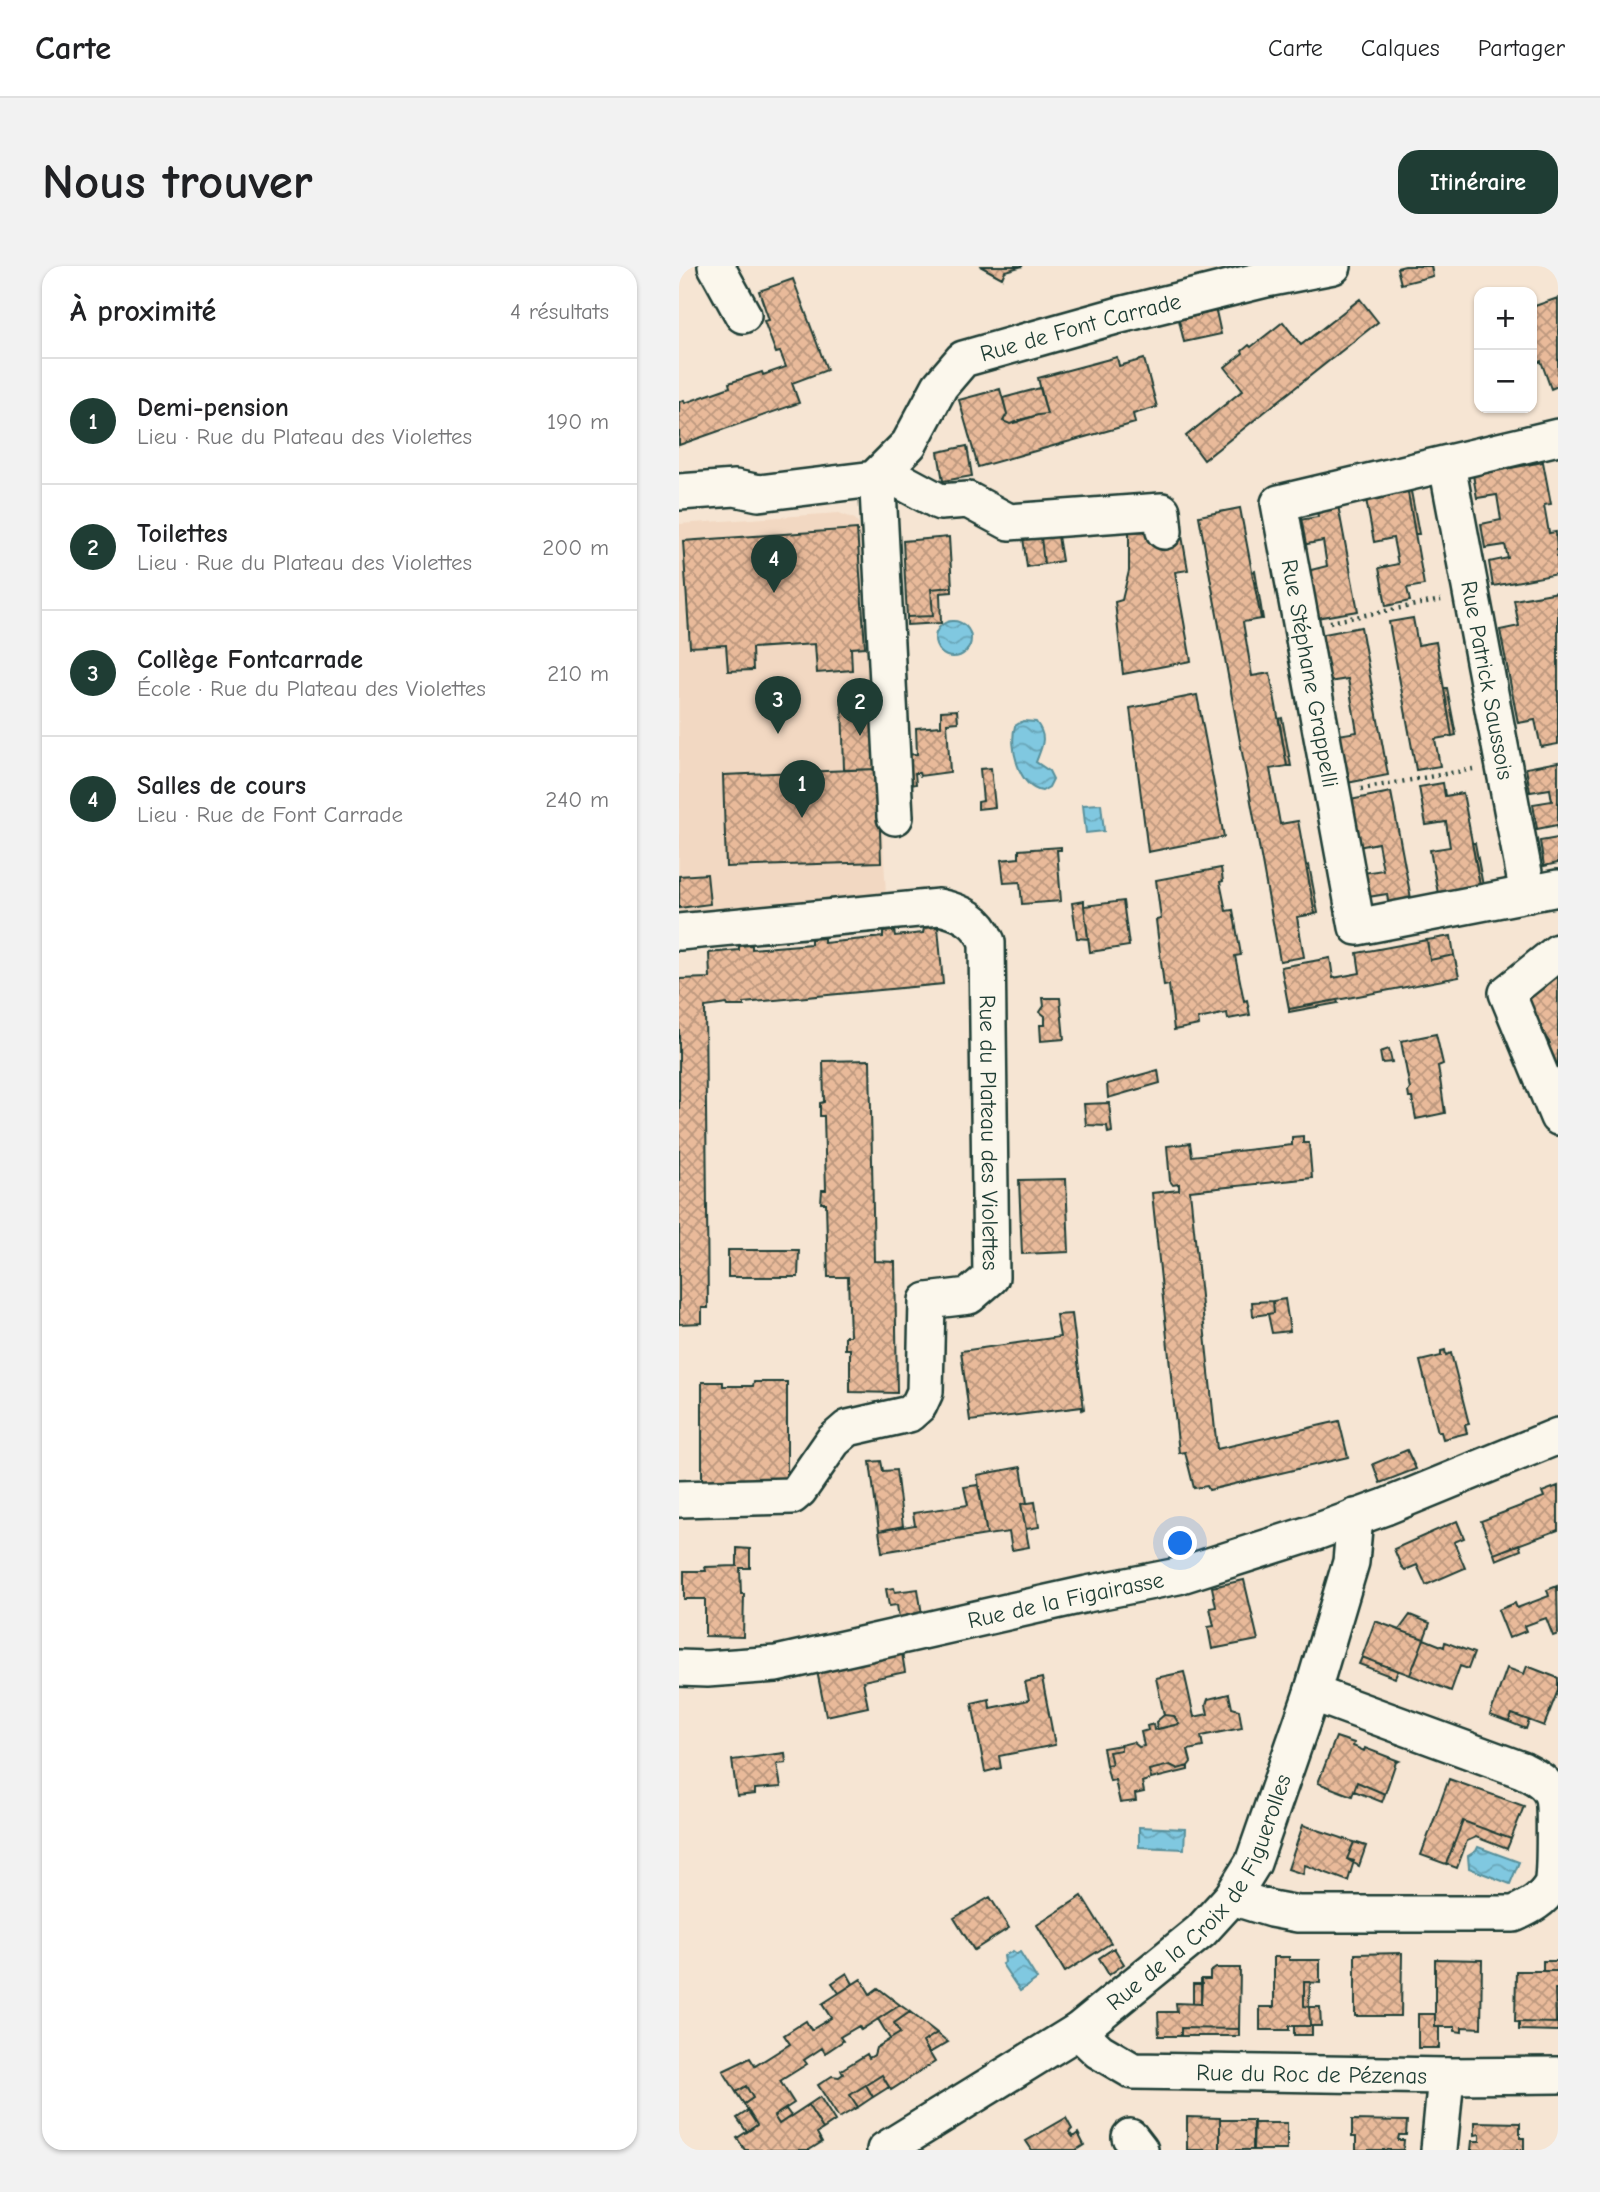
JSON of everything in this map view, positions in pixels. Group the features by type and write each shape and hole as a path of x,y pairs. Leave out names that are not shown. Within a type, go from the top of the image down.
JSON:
{"street":[{"path":"716,266 743,315"},
{"name":"Rue de Font Carrade","path":"874,479 909,444 940,386 963,359 1116,316 1266,279 1333,266"},
{"name":"Rue Stéphane Grappelli","path":"1543,891 1357,927 1279,503 1558,437"},
{"name":"Rue Patrick Saussois","path":"1447,465 1503,764 1543,891"},
{"path":"679,492 735,488 759,493 874,479 890,474 940,502 968,500 1009,522 1162,511 1164,531"},
{"path":"874,479 878,490 895,817"},
{"name":"Rue du Plateau des Violettes","path":"679,932 939,907 968,916 982,929 987,942 991,1277 969,1296 927,1301 925,1392 919,1405 909,1414 848,1428 833,1441 792,1496 679,1499"},
{"path":"1558,952 1507,993 1558,1116"},
{"name":"Rue de la Figairasse","path":"679,1668 707,1669 776,1664 1178,1576 1355,1517 1558,1436"},
{"name":"Rue de la Croix de Figuerolles","path":"885,2150 1078,2031 1201,1931 1232,1897 1253,1863 1312,1693 1351,1562 1355,1517"},
{"path":"1232,1897 1298,1914 1514,1914 1543,1897 1553,1882 1553,1797 1542,1780 1522,1770 1312,1693"},
{"name":"Rue du Roc de Pézenas","path":"1078,2031 1099,2051 1133,2071 1558,2075"},
{"path":"1439,2150 1446,2076"}],"path":[{"path":"1301,627 1471,594"},
{"path":"1332,794 1503,764"}],"shaded area":[{"path":"839,513 855,519 865,531 886,894 679,914 679,524"}],"water":[{"path":"953,621 966,626 971,639 966,652 953,657 940,652 935,639 940,626"},
{"path":"1023,721 1036,722 1042,732 1043,742 1036,762 1049,771 1053,779 1049,787 1042,791 1027,782 1017,764 1013,734 1015,726"},
{"path":"1101,804 1104,831 1086,833 1083,805"},
{"path":"1139,1827 1185,1829 1184,1849 1139,1847"},
{"path":"1478,1847 1519,1862 1510,1884 1469,1868 1468,1856"},
{"path":"1013,1951 1017,1954 1020,1952 1037,1979 1020,1991 1002,1964 1005,1962 1004,1956"}],"building":[{"path":"980,266 1023,266 1005,271 1002,278"},
{"path":"1431,266 1433,276 1401,284 1397,268"},
{"path":"793,279 827,370 792,383 799,403 679,445 679,402 684,400 685,403 730,387 729,383 786,367 780,352 776,353 764,321 769,320 759,291"},
{"path":"1558,298 1558,386 1551,389 1541,361 1537,363 1537,305"},
{"path":"1360,299 1378,322 1204,460 1186,436 1243,390 1225,367 1249,345 1251,347 1283,322 1301,345"},
{"path":"1216,311 1221,334 1184,342 1179,320"},
{"path":"1117,357 1119,366 1144,359 1157,407 1133,414 1135,423 978,467 959,400 1000,389 1007,414 1003,421 1010,424 1018,422 1047,414 1038,378"},
{"path":"1040,388 1047,414 1010,424 1003,421 1007,414 1003,398"},
{"path":"967,446 972,476 943,481 938,452"},
{"path":"1543,462 1551,504 1544,505 1549,533 1556,532 1558,574 1493,586 1489,562 1508,558 1505,545 1485,548 1481,524 1501,520 1497,495 1477,498 1473,475"},
{"path":"1410,486 1419,534 1415,534 1407,487"},
{"path":"1407,487 1424,585 1407,588 1410,601 1386,606 1379,568 1398,564 1393,538 1374,542 1365,494"},
{"path":"1337,500 1358,611 1316,618 1307,571 1327,566 1323,541 1302,545 1299,520 1318,517 1316,504"},
{"path":"1240,508 1261,619 1243,622 1252,676 1270,673 1287,766 1270,769 1280,824 1298,821 1315,914 1297,917 1304,957 1280,961 1199,516"},
{"path":"857,529 865,647 851,648 852,670 817,673 815,644 752,648 753,670 728,671 726,645 690,647 683,541"},
{"path":"1181,530 1188,570 1175,572 1191,661 1123,674 1115,602 1122,600 1129,571 1129,532"},
{"path":"1058,536 1062,561 1044,564 1041,537"},
{"path":"949,537 952,587 931,589 933,616 907,617 903,541"},
{"path":"1041,537 1044,564 1027,567 1023,538"},
{"path":"1255,571 1263,619 1252,572"},
{"path":"952,587 952,592 940,593 941,623 907,625 907,617 933,616 931,589"},
{"path":"1558,592 1558,744 1541,747 1535,720 1518,723 1500,630 1519,626 1514,600"},
{"path":"1413,618 1418,645 1436,642 1452,736 1435,739 1440,766 1416,770 1389,622"},
{"path":"1361,627 1388,775 1347,783 1338,735 1357,732 1348,679 1328,682 1319,635"},
{"path":"1444,688 1447,688 1456,735 1452,736"},
{"path":"1197,695 1224,837 1148,852 1130,708"},
{"path":"876,699 878,769 844,770 842,702"},
{"path":"957,710 958,722 947,723 950,772 920,776 915,773 916,784 907,786 904,755 917,754 916,728 941,726 941,711"},
{"path":"1282,718 1291,766 1287,766 1279,719"},
{"path":"1558,762 1558,830 1557,825 1537,829 1533,804 1552,801 1550,789 1530,792 1526,768"},
{"path":"991,768 995,807 978,809 978,802 983,801 980,769"},
{"path":"878,769 881,862 726,867 723,775"},
{"path":"1443,783 1445,796 1463,793 1481,891 1439,899 1430,850 1450,847 1446,822 1426,825 1419,787"},
{"path":"1391,792 1412,904 1389,908 1387,894 1368,897 1363,873 1383,870 1378,843 1358,847 1350,800"},
{"path":"1558,838 1558,863 1544,866 1540,841"},
{"path":"1472,843 1475,843 1484,891 1481,891"},
{"path":"1061,847 1061,850 1057,850 1061,901 1022,904 1020,882 1004,883 1001,860 1019,858 1019,850"},
{"path":"1309,865 1318,913 1315,914 1306,866"},
{"path":"1221,868 1223,881 1220,882 1226,911 1233,910 1241,955 1235,956 1244,1001 1247,1000 1250,1015 1228,1019 1227,1013 1198,1019 1199,1025 1174,1030 1169,985 1164,986 1156,920 1161,919 1156,880"},
{"path":"707,874 710,904 679,908 679,876"},
{"path":"1084,901 1088,939 1077,938 1072,903"},
{"path":"1123,901 1129,946 1090,952 1084,906"},
{"path":"938,927 943,984 744,1003 744,1006 727,1004 705,1007 708,1308 702,1308 702,1323 679,1324 679,979 710,978 709,953 739,950 739,946 752,945 752,949 811,944 811,939 824,938 824,943 883,937 883,932 894,931 895,936 923,933 924,928"},
{"path":"1451,936 1454,955 1430,960 1427,940"},
{"path":"1427,940 1430,960 1454,955 1459,977 1289,1009 1281,967 1330,958 1333,978 1360,973 1357,953"},
{"path":"1558,968 1558,1068 1543,1049 1550,1043 1522,1004 1543,987 1540,983"},
{"path":"1043,998 1060,998 1064,1039 1041,1041 1040,1025 1045,1025 1045,1016 1040,1012 1044,1006"},
{"path":"1337,1000 1338,1003 1289,1012 1289,1009"},
{"path":"1436,1034 1443,1064 1438,1066 1445,1113 1416,1119 1412,1098 1409,1098 1410,1089 1401,1041"},
{"path":"1389,1049 1392,1062 1382,1063 1380,1052"},
{"path":"870,1060 874,1261 895,1262 897,1393 850,1392 850,1349 845,1349 845,1336 850,1336 848,1277 828,1277 826,1203 821,1203 822,1190 826,1190 824,1116 820,1116 820,1103 824,1102 823,1061"},
{"path":"1158,1070 1160,1083 1108,1098 1107,1084"},
{"path":"1109,1103 1112,1132 1108,1133 1107,1126 1086,1125 1084,1104"},
{"path":"1303,1136 1303,1143 1309,1143 1312,1178 1190,1191 1217,1449 1339,1421 1348,1457 1209,1490 1207,1486 1194,1488 1185,1452 1179,1453 1152,1193 1179,1190 1179,1184 1173,1185 1170,1181 1167,1146 1190,1143 1192,1156 1292,1145 1292,1137"},
{"path":"1066,1179 1069,1252 1022,1254 1019,1180"},
{"path":"728,1250 799,1250 798,1277 728,1277"},
{"path":"1285,1299 1290,1331 1272,1333 1268,1314 1274,1313 1273,1301"},
{"path":"1273,1301 1274,1313 1253,1316 1252,1302"},
{"path":"1072,1314 1084,1409 1082,1410 1082,1407 970,1421 961,1351 1060,1337 1056,1315"},
{"path":"1445,1350 1446,1355 1451,1353 1469,1424 1465,1425 1467,1433 1443,1439 1441,1432 1438,1432 1420,1361 1441,1356 1441,1351"},
{"path":"702,1382 723,1382 723,1386 753,1386 754,1382 787,1382 787,1482 702,1482"},
{"path":"1407,1450 1416,1469 1380,1483 1373,1464"},
{"path":"881,1461 883,1471 896,1470 903,1526 879,1531 870,1462"},
{"path":"1021,1467 1027,1503 1021,1504 1029,1547 1012,1550 1009,1532 987,1535 977,1475"},
{"path":"978,1485 987,1535 882,1552 879,1531 915,1525 913,1513 968,1505 964,1487"},
{"path":"1558,1486 1558,1530 1494,1554 1481,1521 1544,1497 1542,1492"},
{"path":"1035,1502 1039,1527 1026,1529 1021,1504"},
{"path":"1457,1521 1464,1538 1454,1542 1465,1568 1426,1585 1417,1565 1405,1570 1401,1566 1394,1549"},
{"path":"1519,1544 1521,1550 1496,1560 1494,1554"},
{"path":"737,1548 750,1549 750,1568 740,1568 741,1594 744,1594 743,1637 705,1636 705,1599 684,1599 684,1571 737,1566"},
{"path":"1244,1580 1258,1640 1212,1649 1208,1627 1214,1626 1210,1608 1216,1607 1212,1587"},
{"path":"1557,1586 1558,1634 1553,1636 1546,1618 1524,1626 1526,1631 1509,1638 1498,1610 1515,1603 1517,1608 1549,1596 1547,1590"},
{"path":"894,1588 895,1592 918,1589 923,1621 900,1625 897,1605 889,1606 886,1589"},
{"path":"1410,1615 1430,1623 1424,1639 1399,1630"},
{"path":"1375,1621 1424,1639 1410,1675 1362,1657"},
{"path":"1424,1639 1444,1647 1445,1642 1474,1653 1468,1669 1460,1666 1451,1691 1410,1675"},
{"path":"902,1653 905,1672 863,1681 868,1707 826,1716 817,1671"},
{"path":"1362,1657 1398,1671 1395,1678 1359,1664"},
{"path":"1527,1666 1558,1678 1558,1690 1544,1726 1512,1714 1509,1722 1490,1715 1507,1668 1524,1674"},
{"path":"1184,1672 1194,1717 1208,1714 1208,1699 1229,1694 1232,1708 1239,1710 1242,1728 1201,1736 1203,1747 1188,1750 1191,1762 1188,1766 1178,1769 1170,1765 1149,1770 1151,1779 1142,1782 1144,1792 1135,1794 1136,1801 1120,1803 1115,1780 1110,1781 1106,1765 1112,1764 1109,1752 1121,1750 1121,1745 1133,1742 1139,1747 1144,1746 1141,1732 1148,1730 1147,1726 1153,1724 1154,1730 1179,1724 1174,1716 1164,1715 1156,1678"},
{"path":"1042,1678 1055,1745 999,1756 1001,1768 985,1772 972,1703 989,1699 990,1708 1029,1700 1025,1682"},
{"path":"1512,1714 1529,1720 1526,1729 1509,1722"},
{"path":"1164,1715 1174,1716 1179,1724 1157,1729 1156,1722"},
{"path":"1336,1737 1354,1743 1353,1746 1364,1751 1365,1748 1399,1761 1396,1762 1385,1794 1357,1782 1352,1796 1318,1783"},
{"path":"1121,1745 1121,1750 1109,1752 1112,1764 1106,1765 1103,1748"},
{"path":"785,1753 786,1763 777,1764 781,1787 755,1789 755,1794 737,1796 732,1760"},
{"path":"1170,1765 1178,1769 1188,1766 1188,1770 1151,1779 1149,1770"},
{"path":"1449,1779 1524,1806 1511,1839 1463,1821 1446,1864 1421,1855"},
{"path":"1357,1782 1385,1794 1382,1802 1354,1791"},
{"path":"1463,1821 1511,1839 1507,1849 1476,1837 1467,1841 1457,1868 1446,1864"},
{"path":"1303,1825 1354,1842 1347,1859 1354,1861 1348,1881 1305,1865 1303,1874 1288,1869"},
{"path":"1354,1842 1366,1846 1359,1866 1347,1859"},
{"path":"1082,1896 1111,1943 1065,1972 1037,1925"},
{"path":"990,1897 1009,1928 974,1950 954,1918"},
{"path":"1114,1948 1124,1964 1109,1975 1099,1958"},
{"path":"1402,1953 1401,2016 1355,2016 1355,1954"},
{"path":"1274,1957 1320,1960 1320,1983 1304,1982 1304,2006 1309,2007 1310,2026 1289,2026 1289,2030 1260,2030 1260,2007 1274,2007"},
{"path":"1435,1959 1482,1960 1481,2028 1462,2027 1462,2032 1455,2031 1455,2027 1435,2027"},
{"path":"1543,1961 1558,1961 1558,1971 1543,1971"},
{"path":"1216,1968 1240,1968 1239,2029 1181,2028 1181,2036 1159,2036 1158,2012 1177,2012 1176,2003 1201,2004 1201,1979 1210,1979 1210,1972"},
{"path":"1516,1971 1558,1971 1558,1989 1555,1989 1556,2023 1515,2022"},
{"path":"847,1973 853,1984 839,1993 832,1983"},
{"path":"861,1979 870,1994 878,1988 900,2005 861,2030 859,2026 840,2037 843,2041 825,2053 822,2048 804,2060 807,2064 780,2081 794,2103 774,2116 779,2124 808,2105 823,2129 817,2133 822,2142 809,2150 745,2150 737,2138 757,2125 744,2104 753,2098 746,2086 736,2092 723,2071 750,2058 755,2066 790,2044 784,2035 806,2021 811,2030 831,2018 822,2004"},
{"path":"1304,1982 1310,1982 1309,2007 1304,2006"},
{"path":"1193,1984 1202,1984 1201,2004 1193,2004"},
{"path":"1555,1989 1558,1989 1558,2031 1519,2030 1519,2022 1556,2023"},
{"path":"900,2005 910,2012 894,2023 900,2033 890,2039 878,2019"},
{"path":"1309,2007 1320,2007 1321,2026 1310,2026"},
{"path":"910,2012 937,2033 923,2042 935,2062 891,2090 882,2075 850,2095 858,2107 839,2118 818,2085 832,2076 839,2077 843,2074 841,2070 867,2054 869,2058 874,2055 876,2048 900,2033 894,2023"},
{"path":"1418,2014 1435,2014 1435,2027 1439,2027 1439,2048 1418,2048"},
{"path":"1294,2026 1312,2026 1312,2035 1294,2035"},
{"path":"1181,2028 1239,2029 1239,2036 1181,2036"},
{"path":"937,2033 948,2042 929,2053 923,2042"},
{"path":"882,2075 889,2087 873,2097 866,2085"},
{"path":"866,2085 873,2097 858,2107 850,2095"},
{"path":"746,2086 753,2098 744,2104 736,2092"},
{"path":"820,2097 835,2121 823,2129 808,2105"},
{"path":"786,2109 791,2116 779,2124 774,2116"},
{"path":"748,2111 757,2125 747,2132 737,2118"},
{"path":"1187,2117 1220,2118 1220,2150 1187,2150"},
{"path":"1066,2118 1072,2129 1069,2132 1073,2137 1078,2133 1084,2145 1076,2150 1032,2150 1026,2141"},
{"path":"1220,2120 1254,2120 1253,2150 1220,2150"},
{"path":"1352,2120 1407,2121 1406,2135 1399,2135 1398,2140 1404,2140 1403,2150 1356,2150 1356,2137 1352,2137"},
{"path":"1475,2122 1520,2123 1520,2138 1524,2138 1524,2150 1471,2150 1472,2141 1480,2141 1480,2134 1475,2135"},
{"path":"1253,2123 1287,2123 1287,2150 1253,2150"}],"place":[{"name":"Salles de cours","path":"774,593"},
{"name":"Collège Fontcarrade","path":"778,734"},
{"name":"Toilettes","path":"860,736"},
{"name":"Demi-pension","path":"802,818"}]}
